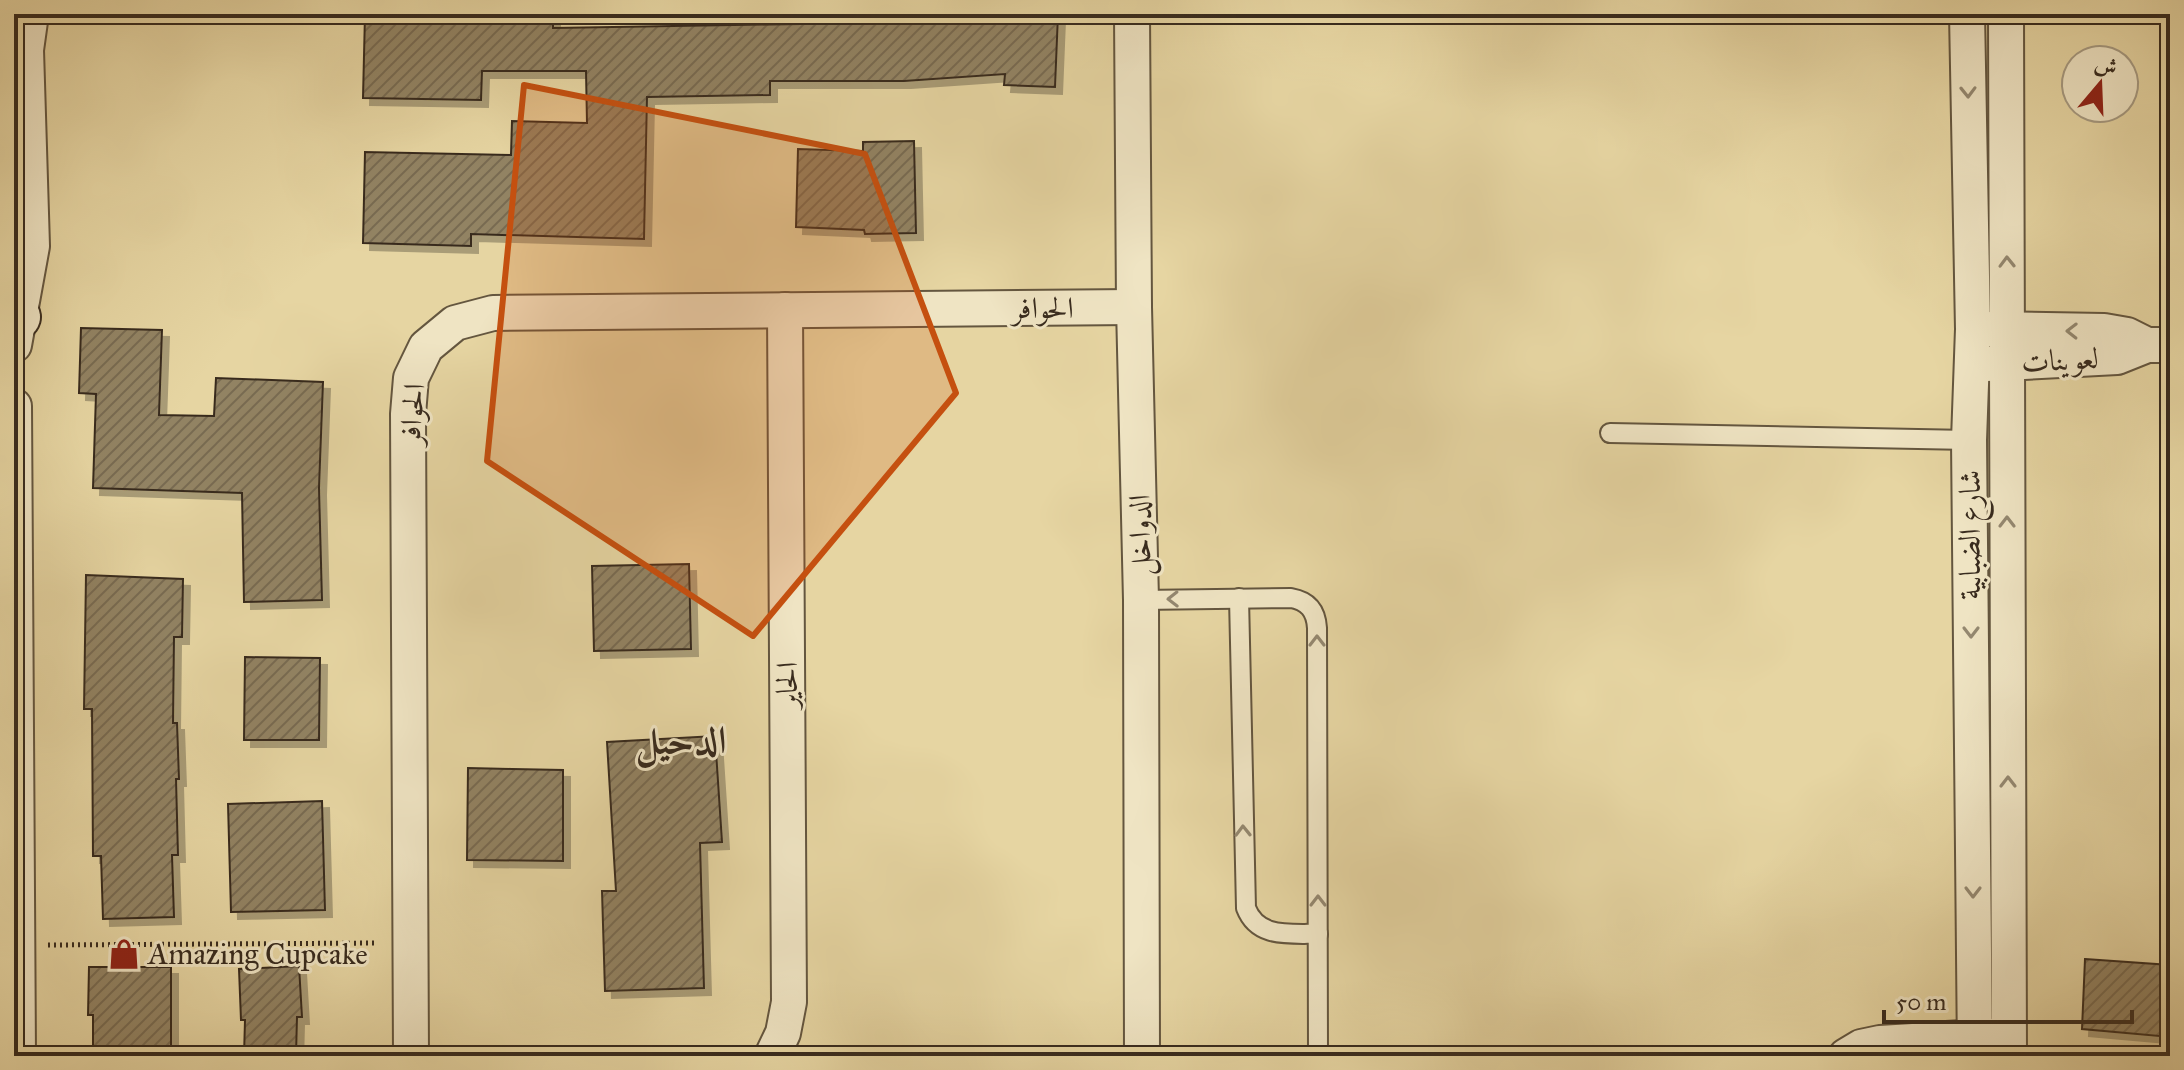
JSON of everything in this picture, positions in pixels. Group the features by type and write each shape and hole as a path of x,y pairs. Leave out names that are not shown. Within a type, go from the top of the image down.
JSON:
{"street":[{"path":"15,324 32,246 26,50 31,14"},
{"name":"الدواخل","path":"1132,14 1134,307 1141,600 1142,1056"},
{"name":"شارع الضبابية","path":"1967,14 1973,329 1969,440 1975,1046"},
{"name":"شارع الضبابية","path":"2006,14 2009,1046"},
{"name":"الحوافر","path":"411,1056 408,414 411,378 426,347 455,323 493,313 1134,307"},
{"name":"الحاير","path":"772,1056 783,1033 789,1002 785,310"},
{"name":"لعوينات","path":"1973,329 2115,332 2158,345"},
{"name":"لعوينات","path":"1971,365 2117,357 2158,345"},
{"path":"14,406 18,1056"},
{"path":"1846,1056 1861,1047 1880,1043 2009,1046"}],"lane":[{"path":"1610,433 1969,440"},
{"path":"1239,598 1246,908 1255,924 1263,930 1318,934"},
{"path":"1141,600 1300,600 1308,604 1317,619 1318,1056"}],"path":[{"path":"19,945 411,942"}],"highlighted area":[{"path":"524,85 865,154 956,393 753,636 487,461"}],"building":[{"path":"365,14 483,14 482,19 553,18 553,28 800,24 800,14 1058,14 1055,87 1004,85 1005,74 904,81 770,81 770,95 647,97 644,239 471,234 471,246 363,243 365,152 511,155 512,121 587,123 586,71 482,71 481,100 363,98"},
{"path":"914,141 916,233 865,234 864,230 796,227 798,149 863,151 863,142"},
{"path":"81,328 162,330 159,415 214,416 216,378 323,382 319,488 322,600 244,602 242,493 93,488 96,394 79,393"},
{"path":"689,564 691,649 594,651 592,566"},
{"path":"86,575 183,579 182,637 174,637 173,723 177,723 179,779 176,779 178,855 172,855 174,917 103,919 101,856 93,856 92,709 84,709"},
{"path":"245,657 320,658 319,740 244,740"},
{"path":"715,736 722,842 700,843 704,988 605,991 602,891 616,891 607,742"},
{"path":"468,768 563,770 563,861 467,860"},
{"path":"322,801 325,910 231,912 228,804"},
{"path":"2085,959 2170,965 2170,1037 2082,1029"},
{"path":"299,966 302,1017 297,1017 296,1056 244,1056 245,1020 241,1020 239,969"},
{"path":"89,967 171,967 171,1056 93,1056 93,1015 88,1015"}],"place":[{"name":"Amazing Cupcake","path":"124,954"}],"district":[{"name":"الدحيل","path":"681,740"}]}
